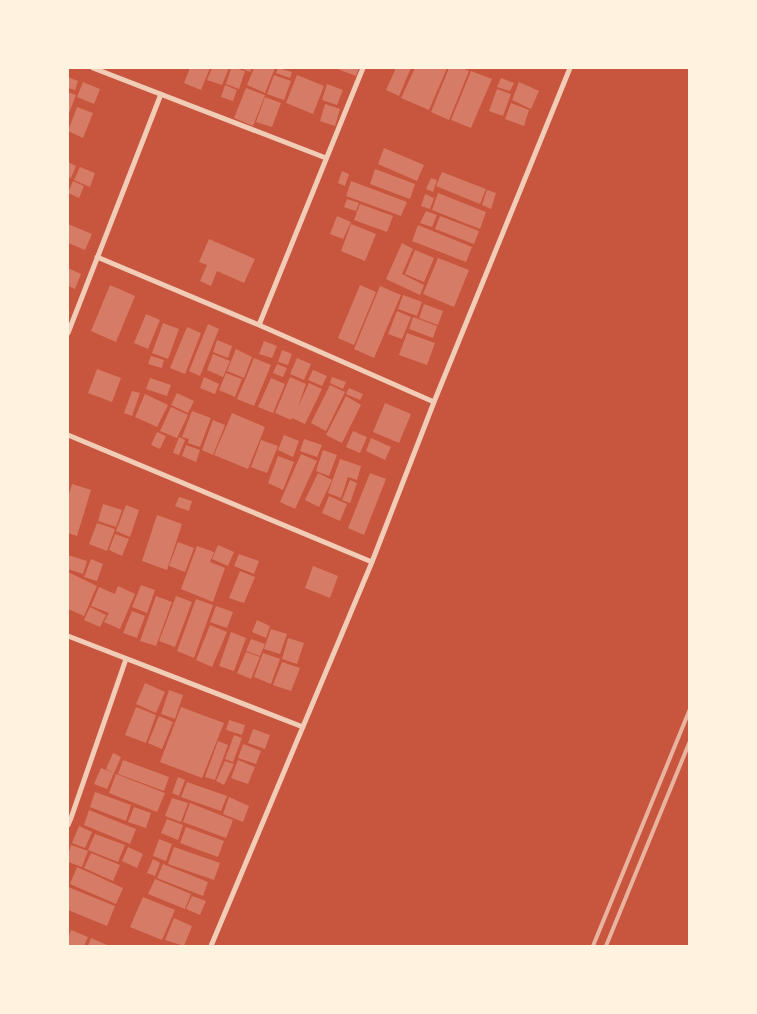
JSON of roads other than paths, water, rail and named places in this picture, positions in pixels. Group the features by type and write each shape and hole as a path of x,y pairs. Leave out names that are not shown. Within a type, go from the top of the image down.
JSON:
{"street":[{"path":"93,68 326,158"},
{"path":"259,325 363,68"},
{"path":"211,946 372,562 434,402 570,68"},
{"path":"68,333 161,94"},
{"path":"97,257 259,325 434,402"},
{"path":"68,435 372,562"},
{"path":"68,636 303,727"},
{"path":"68,825 126,659"}],"railway":[{"path":"593,946 690,709"},
{"path":"606,946 690,741"}]}
